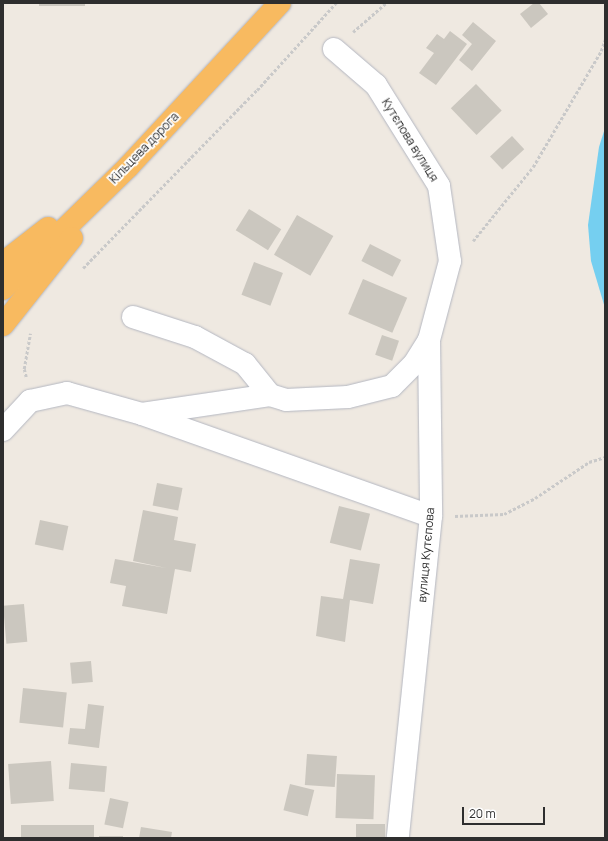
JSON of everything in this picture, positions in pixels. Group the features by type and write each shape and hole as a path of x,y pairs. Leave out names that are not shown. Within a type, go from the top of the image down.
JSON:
{"highway":[{"name":"Кільцева дорога","path":"3,289 129,166 280,3"},
{"path":"3,263 129,166"},
{"path":"3,324 129,166"}],"street":[{"name":"Кутєпова вулиця","path":"334,49 376,85 439,186 450,261 446,274"},
{"name":"вулиця Кутєпова","path":"398,838 431,516 429,340 446,274"},
{"path":"133,317 195,337 245,364 270,394"},
{"path":"142,414 270,394 286,400 348,397 392,386 414,364 429,340"},
{"path":"3,430 30,401 67,393 142,414 431,516"}],"path":[{"path":"78,274 257,90 336,3"},
{"path":"334,49 386,3"},
{"path":"470,244 533,167 601,51 605,40"},
{"path":"30,331 24,369 30,401"},
{"path":"431,516 504,514 536,498 588,462 605,457"}],"water":[{"path":"605,128 605,308 591,261 588,225 599,147"}],"building":[{"path":"39,3 85,3 85,6 39,6"},
{"path":"534,3 539,3 548,14 531,28 520,14"},
{"path":"473,22 496,41 472,71 459,60 472,44 462,35"},
{"path":"450,31 467,44 436,85 419,73 434,53 426,48 437,34 444,39"},
{"path":"476,84 502,111 477,135 451,108"},
{"path":"512,136 524,149 502,170 490,156"},
{"path":"249,209 281,229 268,250 236,230"},
{"path":"297,215 333,236 310,276 274,255"},
{"path":"370,244 401,260 393,277 361,261"},
{"path":"254,262 283,273 270,306 241,295"},
{"path":"363,279 407,298 392,333 348,314"},
{"path":"382,335 399,341 392,361 375,355"},
{"path":"157,483 183,488 178,511 153,506"},
{"path":"339,506 370,514 361,551 330,543"},
{"path":"143,510 178,517 174,540 196,544 191,572 175,569 167,614 122,606 126,586 110,583 115,559 166,568 133,561"},
{"path":"40,520 68,526 63,550 35,544"},
{"path":"350,559 380,564 373,604 350,600 345,642 316,636 321,596 343,599"},
{"path":"24,604 27,642 6,644 3,606"},
{"path":"91,661 93,682 72,684 70,663"},
{"path":"23,688 67,693 63,727 19,723"},
{"path":"88,704 104,706 99,748 68,744 70,728 85,729"},
{"path":"307,754 337,756 335,787 305,785"},
{"path":"51,761 54,801 11,804 8,764"},
{"path":"71,763 107,766 105,792 69,789"},
{"path":"337,774 375,775 373,819 335,818"},
{"path":"290,784 314,790 308,816 283,810"},
{"path":"110,798 129,802 123,828 104,824"},
{"path":"356,824 385,824 385,838 356,838"},
{"path":"21,825 94,825 94,838 21,838"},
{"path":"141,827 172,832 171,838 139,838"},
{"path":"99,836 123,836 123,838 99,838"}]}
